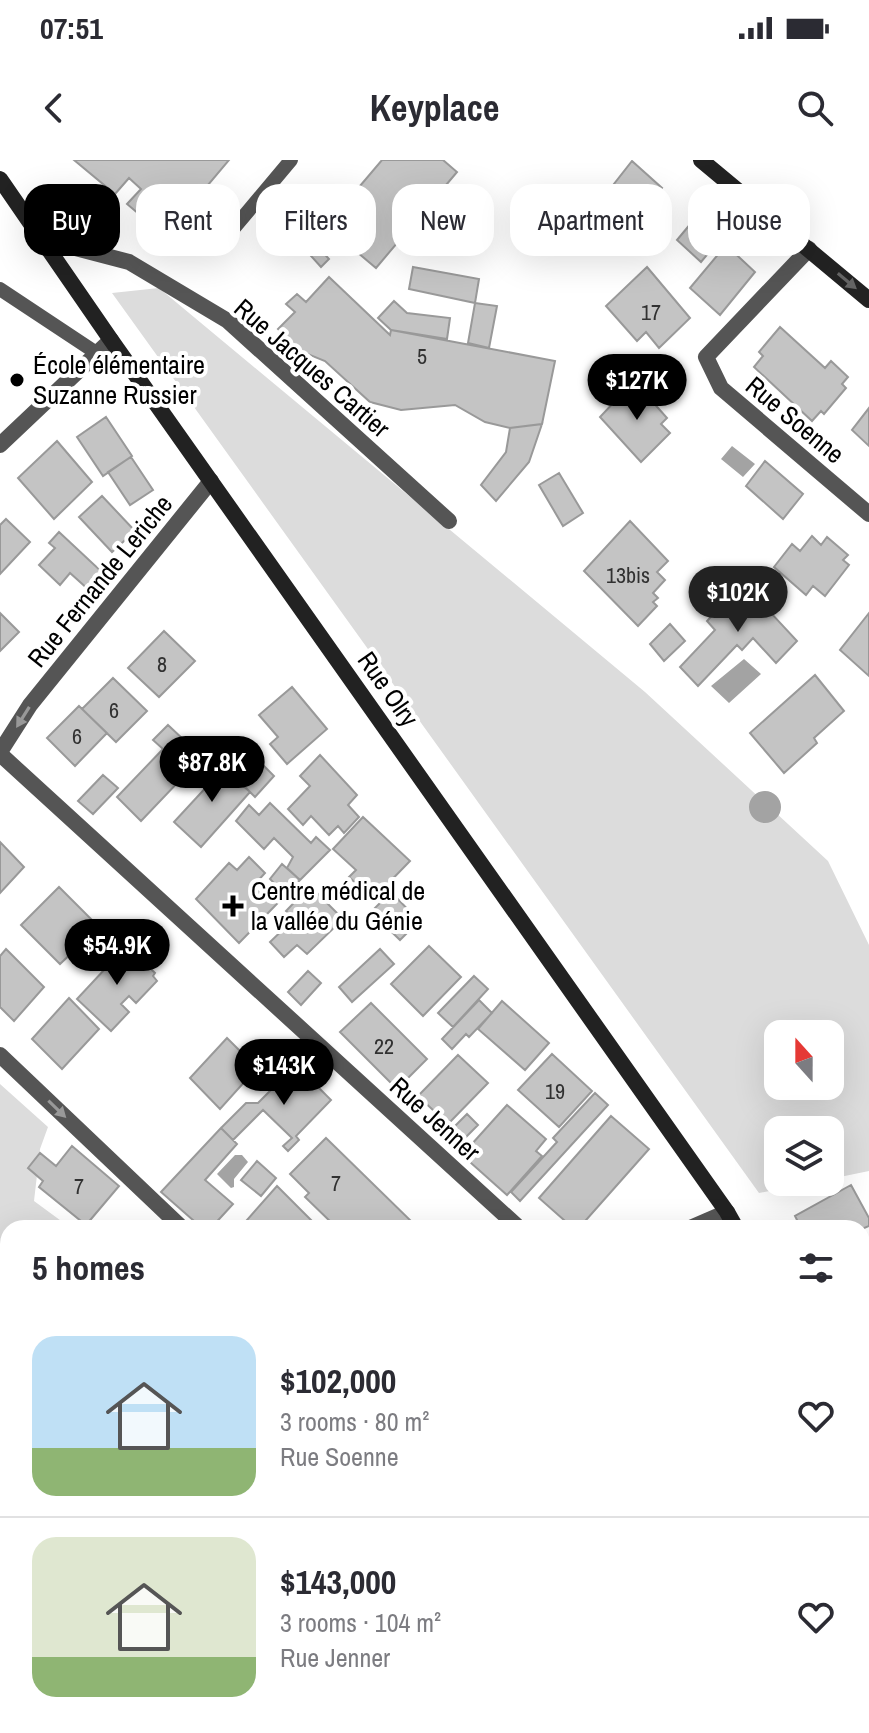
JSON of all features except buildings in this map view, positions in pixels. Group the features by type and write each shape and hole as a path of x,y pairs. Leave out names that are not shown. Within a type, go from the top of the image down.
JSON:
{"street":[{"path":"701,160 730,184"},
{"name":"Rue Olry","path":"0,179 24,214"},
{"path":"810,250 869,300"},
{"name":"Rue Olry","path":"53,256 732,1220"},
{"name":"Rue Jacques Cartier","path":"106,256 129,262 228,321 449,521"},
{"name":"Rue Soenne","path":"802,256 706,357 721,388 869,514"},
{"path":"0,445 111,340"},
{"name":"Rue Fernande Leriche","path":"0,753 30,705 211,481"},
{"name":"Rue Jenner","path":"0,753 510,1220"},
{"path":"0,1055 174,1220"},
{"path":"708,1220 727,1212"}],"lane":[{"path":"240,221 291,160"},
{"path":"0,289 98,354"}],"shaded area":[{"path":"159,288 645,692 828,861 869,945 869,1171 844,1176 844,1116 764,1116 764,1192 759,1193 112,293"},
{"path":"732,446 755,464 743,477 721,459"},
{"path":"744,659 761,674 729,703 711,686"},
{"path":"765,791 776,796 781,807 776,818 765,823 754,818 749,807 754,796"},
{"path":"0,1084 48,1127 40,1149 34,1201 60,1220 0,1220"},
{"path":"235,1155 242,1155 248,1162 234,1179 234,1187 231,1188 217,1174"}],"place":[{"name":"École élémentaire Suzanne Russier","path":"17,380"},
{"name":"Centre médical de la vallée du Génie","path":"233,906"}]}
